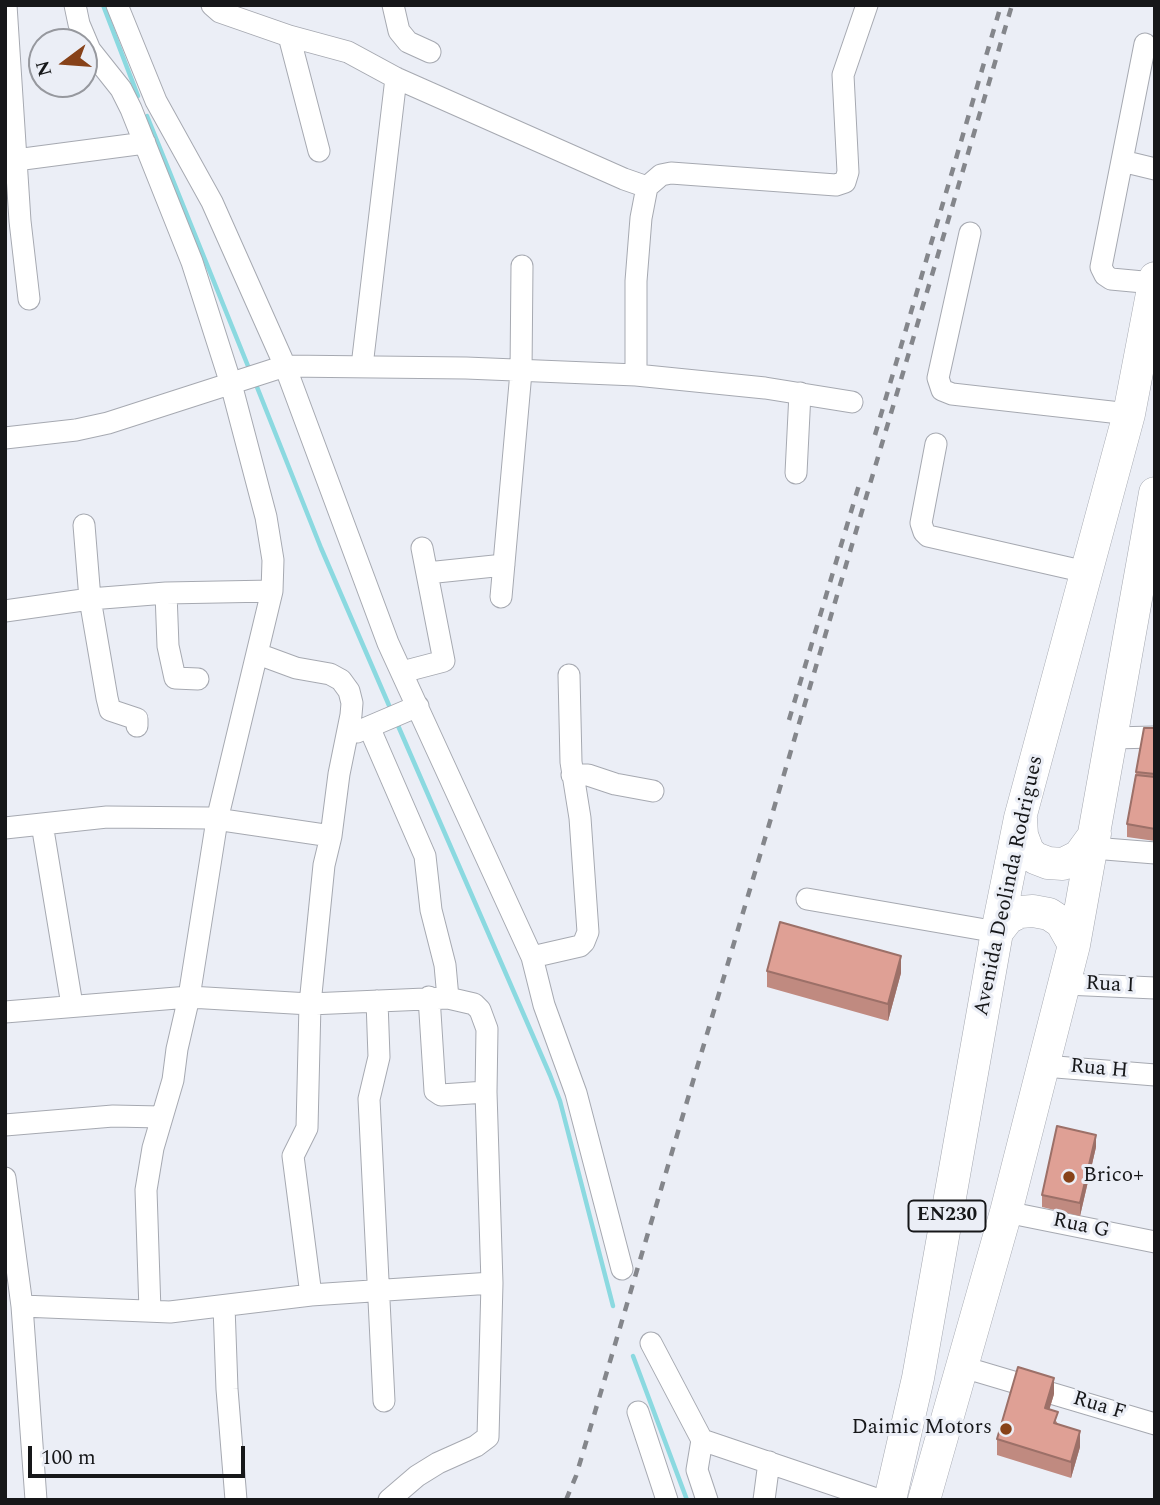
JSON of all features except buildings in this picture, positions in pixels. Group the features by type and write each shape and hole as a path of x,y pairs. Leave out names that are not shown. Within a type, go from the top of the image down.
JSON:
{"highway":[{"name":"Avenida Deolinda Rodrigues","path":"890,1500 918,1378 997,932 1020,818 1129,414 1154,281"},
{"name":"EN230","path":"924,1500 1006,1212 1074,946 1112,738 1147,570 1155,493"},
{"path":"1020,818 1028,851 1035,858 1048,863 1063,864 1079,856 1094,841"},
{"path":"997,932 1008,918 1020,912 1033,911 1049,915 1060,922 1074,946"}],"street":[{"path":"6,5 9,116 16,160 13,223 29,299"},
{"path":"75,5 79,24 90,50 121,89 143,105 216,211 274,368 402,673 413,708 532,957 544,1004 576,1093 622,1269"},
{"path":"117,5 143,105 145,143 236,382 271,537 272,591 217,820 189,997 173,1080 161,1117 146,1190 150,1311"},
{"path":"212,5 220,12 289,36 348,52 396,78 647,187"},
{"path":"393,5 399,31 408,42 430,52"},
{"path":"636,374 636,281 641,218 647,187 662,175 671,173 836,185 845,182 848,172 843,75 867,5"},
{"path":"289,36 319,151"},
{"path":"1145,44 1101,267 1111,279 1154,281"},
{"path":"362,366 396,78"},
{"path":"16,160 145,143"},
{"path":"1122,160 1155,169"},
{"path":"970,233 939,378 942,390 952,394 1129,414"},
{"path":"500,597 522,372 522,267"},
{"path":"5,438 76,430 108,423 274,368 362,366 636,374 800,393 852,402"},
{"path":"796,473 800,393"},
{"path":"936,444 921,523 928,536 1086,572"},
{"path":"85,525 90,599 110,710 137,719 137,726"},
{"path":"402,673 444,661 422,548"},
{"path":"427,573 504,565"},
{"path":"5,611 90,599 166,593 272,591"},
{"path":"166,593 168,646 175,678 198,679"},
{"path":"258,654 296,668 330,674 341,680 349,691 352,703 324,864 310,1004 307,1128 293,1151 311,1295"},
{"path":"532,957 580,946 587,932 580,818 572,775 569,676"},
{"path":"348,736 413,708"},
{"path":"374,725 425,856 431,910 444,965 439,998 435,1091 441,1095 485,1092"},
{"path":"1112,738 1155,737"},
{"path":"572,775 588,775 615,784 653,791"},
{"path":"5,828 107,817 217,820 331,836"},
{"path":"42,824 72,1005"},
{"path":"1094,841 1155,853"},
{"path":"807,898 997,932"},
{"name":"Rua I","path":"1065,984 1155,988"},
{"path":"5,1012 189,997 310,1004 439,998 474,1004 485,1018 487,1029 485,1092 492,1283 488,1437 477,1446 438,1463 417,1476 389,1500"},
{"path":"377,1001 378,1069 369,1099 384,1401"},
{"name":"Rua H","path":"1044,1066 1155,1075"},
{"path":"5,1125 113,1116 161,1117"},
{"path":"5,1178 11,1277 22,1306 36,1500"},
{"name":"Rua G","path":"1006,1212 1155,1242"},
{"path":"22,1306 170,1312 311,1295 492,1283"},
{"path":"224,1306 227,1389 236,1500"},
{"path":"651,1343 702,1440 697,1470 707,1500"},
{"name":"Rua F","path":"963,1367 1155,1424"},
{"path":"638,1412 667,1500"},
{"path":"702,1440 879,1500"},
{"path":"764,1500 769,1462"}],"waterway":[{"path":"103,5 138,96"},
{"path":"147,116 250,371"},
{"path":"255,382 321,548 391,710"},
{"path":"396,721 560,1101 613,1306"},
{"path":"633,1356 687,1500"}],"railway":[{"path":"875,435 1001,5"},
{"path":"566,1500 576,1476 1012,5"},
{"path":"789,720 859,485"}],"place":[{"name":"Brico+","path":"1069,1177"},
{"name":"Daimic Motors","path":"1006,1429"}]}
